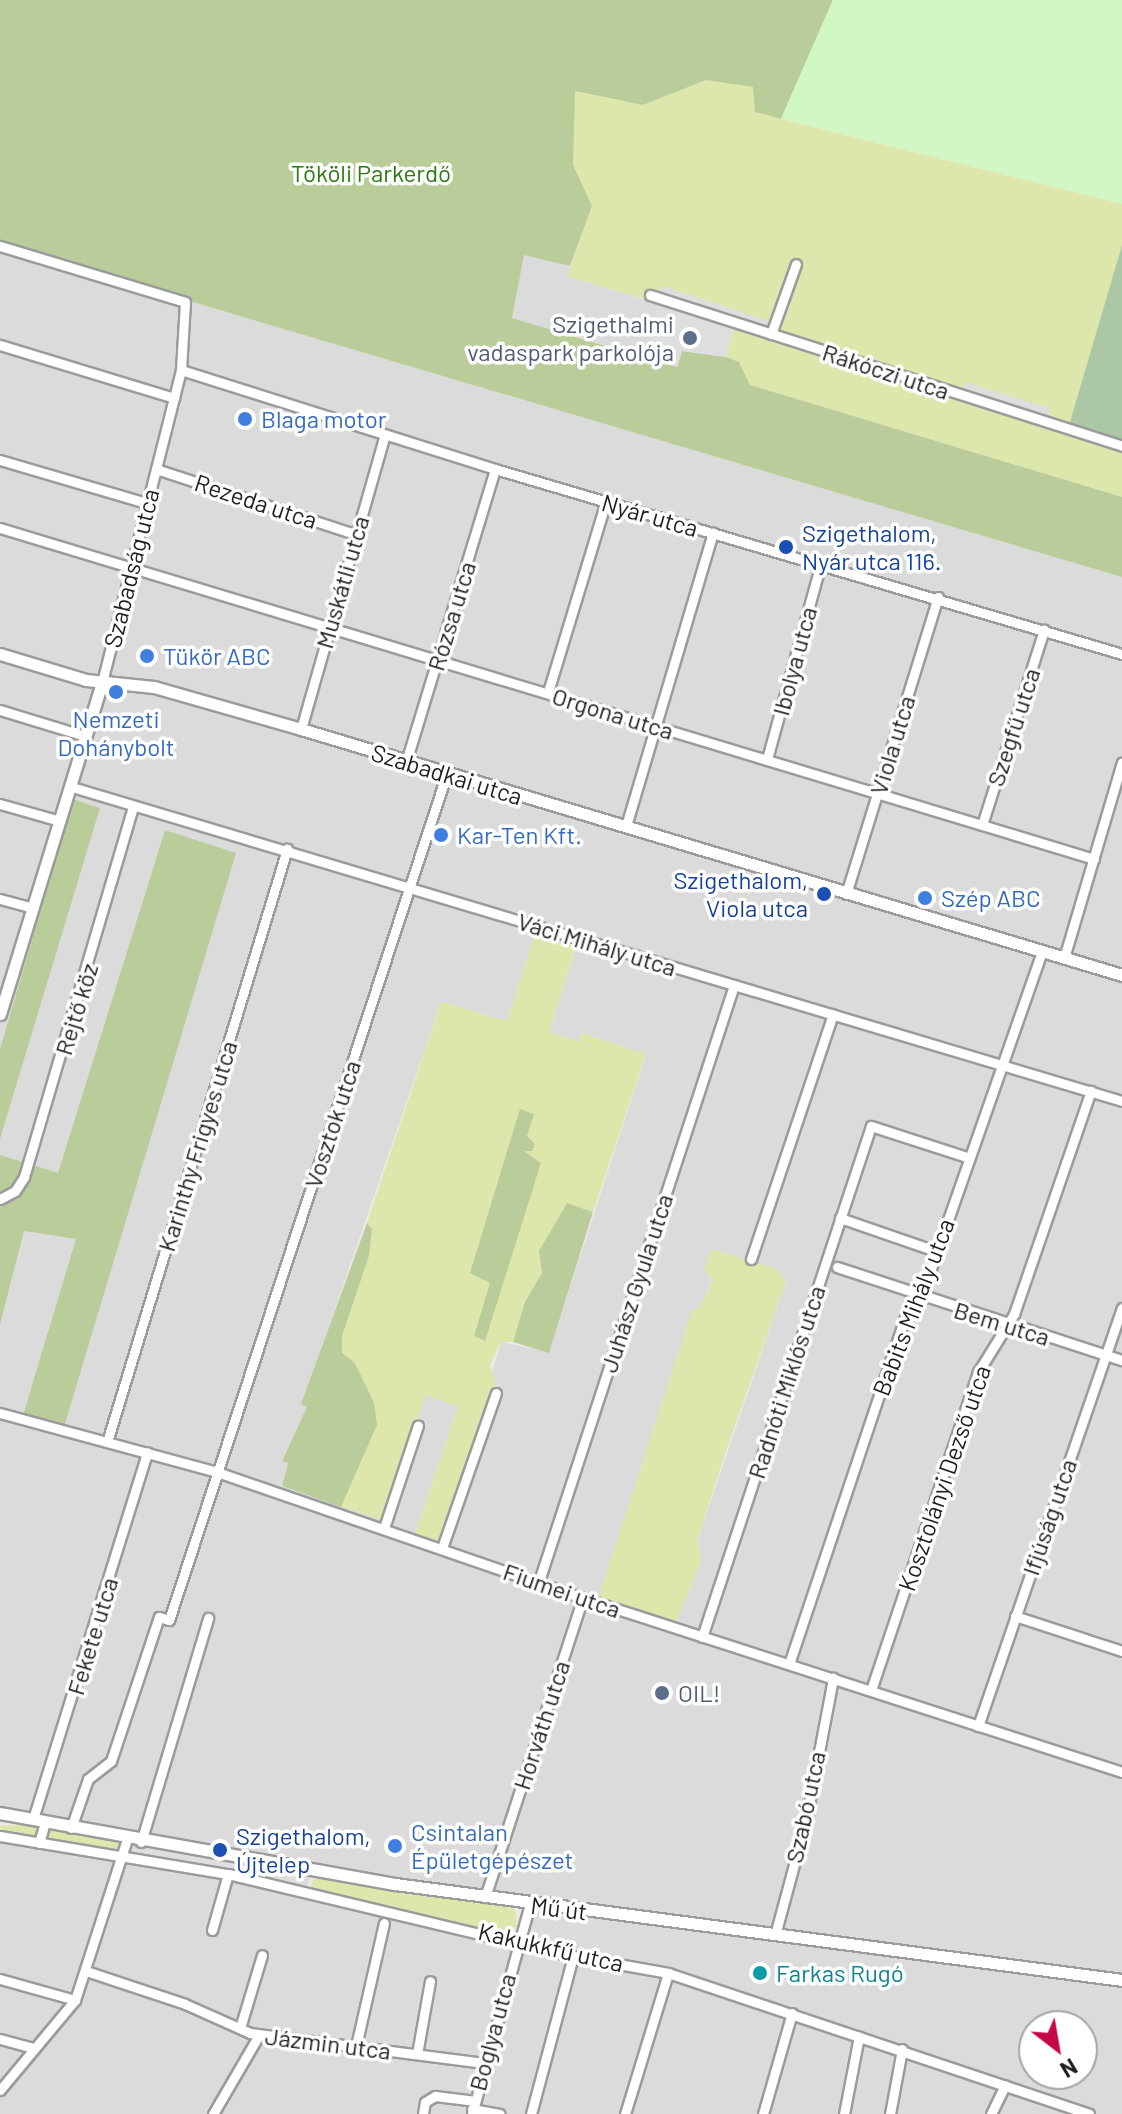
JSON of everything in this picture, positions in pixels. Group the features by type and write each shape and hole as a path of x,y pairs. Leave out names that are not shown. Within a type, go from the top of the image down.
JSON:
{"street":[{"name":"Szabadság utca","path":"0,246 185,302 181,370 103,679 1,1008"},
{"path":"771,334 796,264"},
{"name":"Rákóczi utca","path":"650,295 1122,446"},
{"path":"0,345 174,398"},
{"name":"Nyár utca","path":"181,370 495,469 938,597 1122,654"},
{"name":"Muskátli utca","path":"301,729 385,435"},
{"path":"0,460 146,503"},
{"name":"Rezeda utca","path":"156,469 355,534"},
{"name":"Rózsa utca","path":"406,762 495,469"},
{"path":"548,692 606,501"},
{"name":"Orgona utca","path":"0,528 1094,859"},
{"path":"626,826 713,533"},
{"name":"Ibolya utca","path":"767,759 821,563"},
{"name":"Viola utca","path":"846,894 938,597"},
{"name":"Szegfű utca","path":"982,825 1044,630"},
{"name":"Szabadkai utca","path":"0,654 63,674 154,687 301,729 446,776 626,826 1122,975"},
{"path":"0,710 85,736"},
{"path":"1064,958 1122,762"},
{"name":"Vosztok utca","path":"71,1828 88,1779 111,1761 159,1617 169,1620 214,1471 446,776"},
{"name":"Váci Mihály utca","path":"72,787 1122,1101"},
{"path":"0,804 60,821"},
{"name":"Rejtő köz","path":"0,1199 15,1191 24,1177 133,807"},
{"name":"Karinthy Frigyes utca","path":"107,1442 287,849"},
{"path":"0,899 33,908"},
{"name":"Babits Mihály utca","path":"789,1664 911,1300 922,1294 967,1157 1042,951"},
{"name":"Juhász Gyula utca","path":"539,1581 734,985"},
{"path":"751,1259 833,1014"},
{"name":"Kosztolányi Dezső utca","path":"871,1690 978,1372 1014,1314 1091,1091"},
{"name":"Radnóti Miklós utca","path":"702,1637 871,1126 967,1157"},
{"path":"840,1218 936,1251"},
{"name":"Bem utca","path":"837,1267 1122,1360"},
{"name":"Ifjúság utca","path":"978,1726 1122,1308"},
{"path":"442,1548 496,1393"},
{"name":"Fiumei utca","path":"0,1413 214,1471 583,1598 1122,1772"},
{"path":"384,1528 418,1425"},
{"name":"Fekete utca","path":"39,1843 39,1821 147,1452"},
{"name":"Horváth utca","path":"485,1897 583,1598"},
{"path":"1015,1616 1122,1651"},
{"path":"141,1842 208,1618"},
{"name":"Szabó utca","path":"775,1935 806,1820 833,1678"},
{"name":"Mű út","path":"0,1813 141,1842 530,1904 1122,1980"},
{"name":"Kakukkfű utca","path":"0,1836 228,1874 518,1939 573,1956 668,1973 1089,2114"},
{"path":"0,2090 75,2000 127,1839"},
{"path":"212,1930 228,1874"},
{"name":"Boglya utca","path":"473,2108 530,1904"},
{"path":"356,2046 384,1923"},
{"path":"240,2028 262,1955"},
{"path":"531,2114 573,1956"},
{"name":"Jázmin utca","path":"86,1971 259,2035 484,2063"},
{"path":"625,2114 668,1973"},
{"path":"0,1979 75,2000"},
{"path":"417,2054 430,1981"},
{"path":"763,2114 792,2013"},
{"path":"213,2114 259,2035"},
{"path":"844,2114 859,2036"},
{"path":"0,2039 34,2048"},
{"path":"890,2114 902,2049"},
{"path":"991,2114 1005,2085"},
{"path":"423,2114 425,2102 435,2096 500,2114"}],"shaded area":[{"path":"0,245 1122,577 1122,2114 0,2114 0,1836 228,1874 517,1939 530,1905 0,1813 0,1325 24,1231 77,1239 23,1414 64,1427 165,830 58,1174 0,1155 0,1139 99,808 73,799 0,1049","holes":["536,931 577,945 549,1032 579,1042 582,1033 646,1055 549,1352 501,1342 442,1542 415,1532 458,1407 425,1394 383,1520 282,1486 288,1462 282,1460 308,1407 302,1404 441,1002 507,1021","713,1279 786,1281 698,1539 701,1561 675,1624 699,1308"]},
{"path":"524,254 570,266 568,276 659,304 643,356 512,318"},
{"path":"662,286 772,322 770,330 659,295"},
{"name":"Szigethalmi vadaspark parkolója","path":"659,304 734,326 726,357 682,351 677,367 643,356"},
{"path":"965,382 1050,408 1046,421 961,395"},
{"path":"127,1839 312,1871 304,1897 228,1874 122,1858"}],"green space":[{"name":"Tököli Parkerdő","path":"0,0 833,0 781,119 755,112 753,87 706,80 643,105 575,91 573,165 592,206 570,266 524,255 512,318 677,367 682,351 726,357 739,362 750,385 1122,497 1122,577 0,245"},
{"path":"833,0 1122,0 1122,204 781,119"},
{"path":"706,80 754,87 756,113 1122,204 1122,245 1069,429 1122,444 1122,497 750,385 739,362 726,357 734,326 567,276 592,206 573,165 574,91 643,105"},
{"path":"1122,245 1122,444 1068,429"},
{"path":"73,799 100,808 0,1139 0,1049"},
{"path":"165,830 236,853 64,1427 23,1415 76,1239 24,1231 0,1325 0,1155 58,1173"},
{"path":"536,931 577,944 549,1032 579,1042 582,1033 646,1054 593,1212 567,1203 540,1250 542,1273 525,1302 513,1342 501,1342 490,1365 496,1386 442,1542 415,1533 458,1407 426,1395 383,1520 341,1507 377,1425 342,1353 342,1336 369,1256 372,1229 367,1223 441,1002 507,1021","holes":["527,1136 524,1151 541,1163 484,1341 474,1336 491,1283 470,1272"]},
{"path":"520,1109 534,1114 527,1136 535,1144 532,1151 524,1151 541,1163 485,1341 474,1336 490,1283 470,1273"},
{"path":"567,1203 593,1212 549,1353 513,1342 525,1302 542,1273 539,1251"},
{"path":"367,1223 372,1229 369,1256 342,1336 342,1353 355,1363 374,1403 377,1425 341,1507 282,1486 288,1463 282,1461 307,1407 301,1404"},
{"path":"711,1249 777,1269 786,1281 698,1539 701,1561 675,1625 599,1596 692,1310 699,1308 713,1280 704,1269"},
{"path":"48,1823 127,1839 122,1858 0,1836 0,1826"},
{"path":"321,1878 515,1908 517,1926 513,1931 477,1927 310,1889 313,1880"}],"place":[{"name":"Szigethalmi vadaspark parkolója","path":"690,338"},
{"name":"Blaga motor","path":"245,419"},
{"name":"Szigethalom, Nyár utca 116.","path":"786,547"},
{"name":"Tükör ABC","path":"147,656"},
{"name":"Nemzeti Dohánybolt","path":"116,692"},
{"name":"Kar-Ten Kft.","path":"441,835"},
{"name":"Szigethalom, Viola utca","path":"824,894"},
{"name":"Szép ABC","path":"925,898"},
{"name":"OIL!","path":"662,1693"},
{"name":"Csintalan Épületgépészet","path":"395,1846"},
{"name":"Szigethalom, Újtelep","path":"220,1850"},
{"name":"Farkas Rugó","path":"760,1973"}]}
